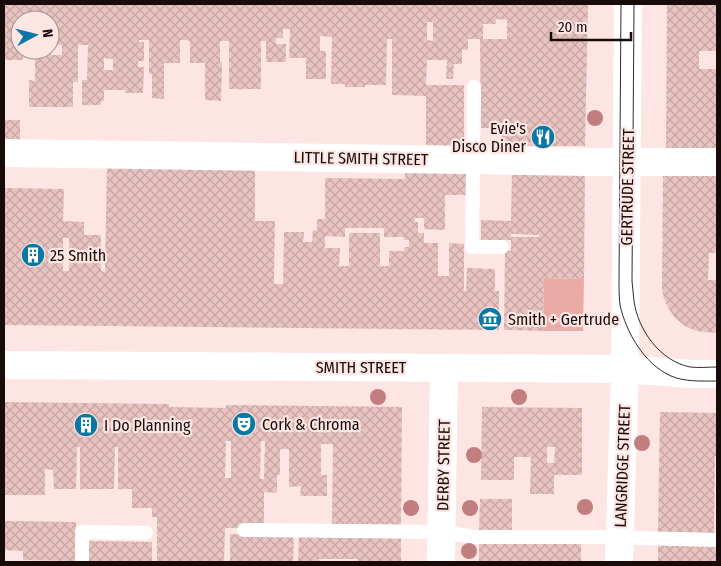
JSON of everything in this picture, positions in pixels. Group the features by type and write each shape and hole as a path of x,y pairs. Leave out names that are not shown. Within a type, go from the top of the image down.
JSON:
{"street":[{"name":"GERTRUDE STREET","path":"625,369 628,4"},
{"name":"LITTLE SMITH STREET","path":"4,153 717,162"},
{"name":"SMITH STREET","path":"4,365 625,369 717,374"},
{"name":"DERBY STREET","path":"441,562 444,368"},
{"name":"LANGRIDGE STREET","path":"619,550 625,369"}],"lane":[{"path":"474,87 472,247 502,247"},
{"path":"244,530 442,532 475,537 619,550 717,540"},
{"path":"82,562 82,532 146,533"}],"shaded area":[{"path":"544,278 584,279 583,331 543,331"}],"building":[{"path":"4,4 588,4 585,146 501,146 501,128 481,128 480,39 468,39 468,50 462,50 462,64 454,64 453,79 446,79 447,60 427,60 426,85 464,85 464,146 426,145 426,96 392,95 392,39 387,39 386,85 345,87 345,84 331,84 332,37 320,36 320,51 326,51 326,79 306,79 306,58 289,58 290,29 283,29 283,38 276,38 276,44 286,44 286,62 266,62 266,41 261,41 261,89 229,89 229,41 220,41 220,62 222,62 221,101 205,100 205,63 190,63 190,41 185,40 180,40 180,63 164,63 164,99 152,98 152,74 149,74 149,40 139,40 139,42 144,42 144,61 138,61 138,67 144,67 143,93 125,93 125,90 104,90 104,101 101,101 101,105 82,105 82,80 87,80 88,45 78,45 78,82 73,82 73,107 29,107 29,80 35,81 35,60 60,60 60,55 62,55 62,45 60,45 60,10 10,10 10,60 5,60","holes":["496,19 507,20 507,39 483,39 483,24 496,24","427,22 433,22 433,41 427,40","104,58 113,59 113,70 104,70"]},
{"path":"667,4 717,4 717,51 699,51 699,69 717,69 717,150 666,150"},
{"path":"4,120 20,120 20,142 4,142"},
{"path":"107,167 255,168 255,221 275,221 274,284 283,284 284,232 304,232 303,242 312,242 313,230 317,230 317,219 325,219 325,178 405,179 405,170 466,171 466,195 445,195 445,230 424,229 424,218 415,218 415,222 418,222 418,233 424,233 424,243 438,243 438,276 449,276 449,243 464,244 464,291 466,291 467,268 495,269 495,291 499,291 499,330 4,325 4,188 64,189 63,221 84,222 84,235 101,235 101,271 105,272","holes":["345,228 384,228 384,237 404,237 404,240 409,240 409,247 404,247 404,251 389,251 389,266 380,266 380,233 349,233 349,266 339,266 340,248 325,248 325,236 345,237","63,238 69,238 69,271 63,271"]},
{"path":"512,170 585,171 584,279 544,278 543,331 504,330 505,250 511,251 511,240 481,240 481,220 511,221","holes":["511,234 539,235 539,237 511,237"]},
{"path":"663,171 717,172 717,253 709,253 708,280 717,280 717,333 696,331 685,326 675,318 664,299 662,288"},
{"path":"4,402 169,404 169,407 226,408 226,405 402,407 401,525 332,524 333,444 321,444 321,475 327,475 327,496 300,496 301,486 289,487 289,449 280,449 280,475 277,475 277,493 264,492 264,523 243,523 242,528 225,528 224,562 157,562 157,517 152,517 152,508 132,508 132,489 118,489 118,447 115,447 114,489 80,489 80,447 77,447 76,489 54,489 53,470 45,469 45,495 4,495","holes":["226,441 231,441 231,478 225,478","261,441 265,441 264,479 260,479"]},
{"path":"482,407 582,408 582,475 554,475 554,494 530,494 531,457 514,457 514,480 481,480","holes":["547,447 555,447 554,463 547,463"]},
{"path":"660,412 717,413 714,533 658,532"},
{"path":"480,499 512,499 512,531 479,530"},
{"path":"4,521 76,522 75,561 23,560 23,551 4,550"},
{"path":"230,534 294,535 293,562 230,562"},
{"path":"299,535 401,536 401,562 358,562 358,559 319,559 319,562 298,562"},
{"path":"89,541 152,542 152,562 89,562"},
{"path":"479,542 581,543 581,562 479,562"},
{"path":"658,544 717,545 717,562 658,562"}],"tram line":[{"path":"621,4 620,305 632,336 652,364 661,371 682,379 717,381"},
{"path":"634,4 632,281 636,312 652,343 669,358 679,364 690,367 717,367"}],"place":[{"name":"Evie's Disco Diner","path":"543,137"},
{"name":"25 Smith","path":"33,255"},
{"name":"Smith + Gertrude","path":"490,319"},
{"name":"Cork & Chroma","path":"244,424"},
{"name":"I Do Planning","path":"86,425"}]}
